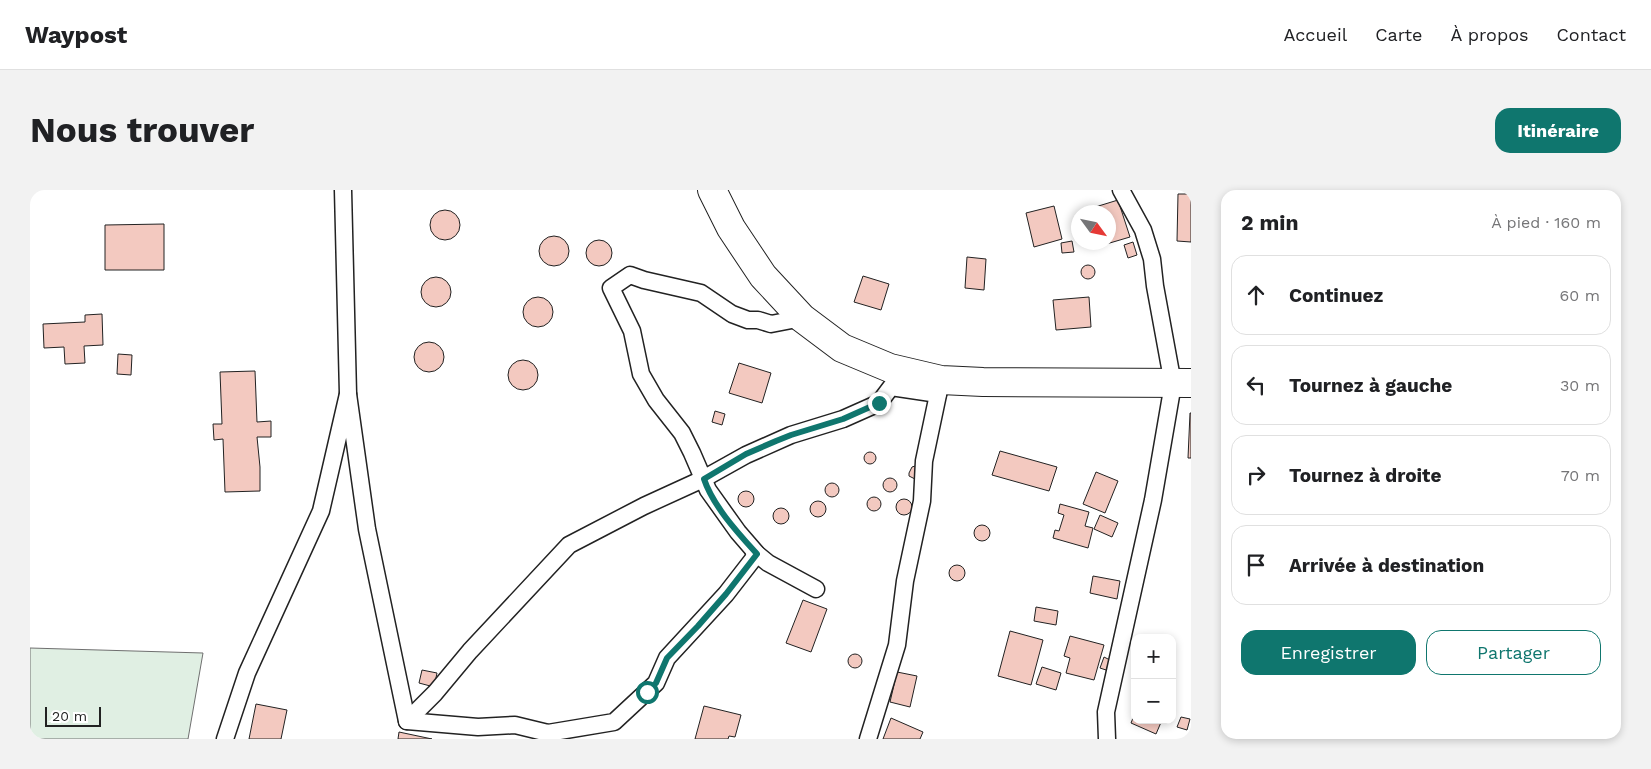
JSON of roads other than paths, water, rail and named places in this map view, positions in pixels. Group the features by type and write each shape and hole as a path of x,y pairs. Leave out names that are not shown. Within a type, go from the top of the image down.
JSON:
{"highway":[{"path":"712,190 731,228 763,276 802,318 842,348 890,368 940,387 983,382 1182,384"}],"street":[{"path":"343,190 348,394 367,529 407,721"},
{"path":"1107,739 1106,712 1182,384 1155,286 1152,259 1143,230 1121,190"},
{"path":"802,318 772,324 758,320 748,320 732,314 701,293 644,280 630,274 611,288 632,331 640,374 656,400 682,433 708,490 756,554 768,563 816,589"},
{"path":"407,721 435,693 470,651 569,545 644,506 704,479 746,454 782,439 843,419 879,403 892,387 940,387 924,461 922,501 904,581 897,645 868,739"},
{"path":"225,739 247,673 321,511 348,394"},
{"path":"407,721 478,727 516,725 548,733 614,722 656,683 667,658 726,594 756,554"}]}
